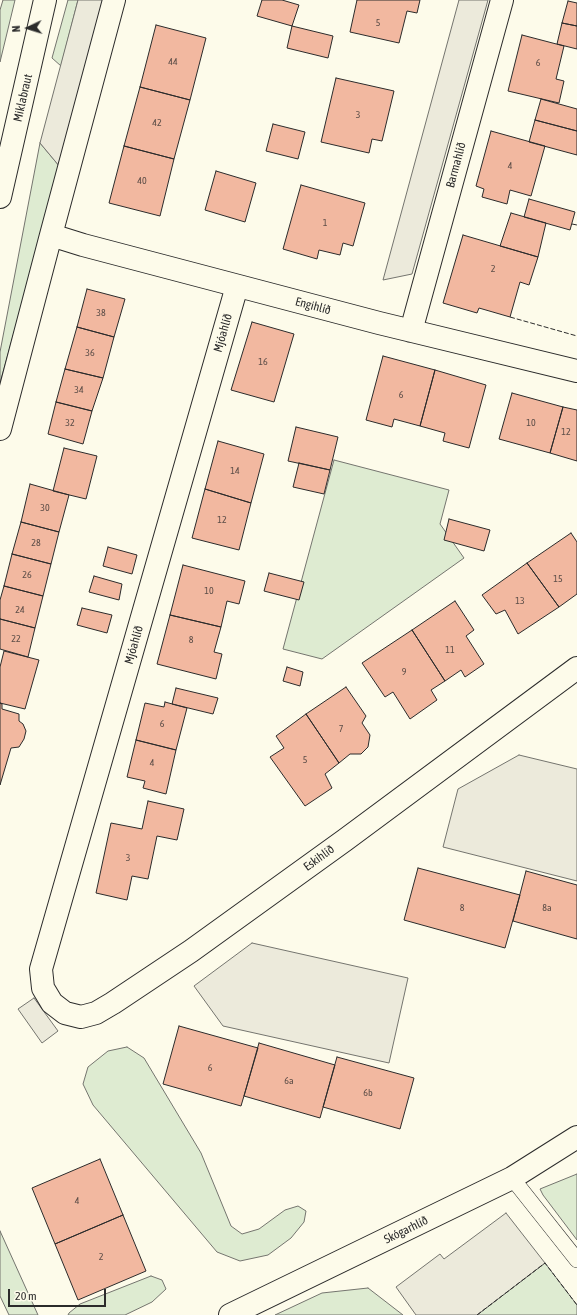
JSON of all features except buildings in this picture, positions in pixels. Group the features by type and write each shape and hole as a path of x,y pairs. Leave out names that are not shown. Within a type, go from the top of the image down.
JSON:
{"main road":[{"name":"Miklabraut","path":"0,197 45,0"},
{"path":"0,429 114,0"},
{"name":"Barmahlíð","path":"411,331 502,0"},
{"name":"Engihlíð","path":"51,235 237,286 411,331 577,371"},
{"name":"Mjóahlíð","path":"52,1003 43,988 41,969 237,286"},
{"name":"Eskihlíð","path":"52,1003 65,1013 81,1017 96,1013 113,1003 191,951 345,840 577,668"},
{"name":"Skógarhlíð","path":"230,1315 512,1178 577,1137"}],"lane":[{"path":"512,1178 577,1260"}],"green space":[{"path":"3,0 15,0 0,62 0,10"},
{"path":"68,0 78,0 61,66 52,58"},
{"path":"40,143 60,167 0,383 0,352"},
{"path":"334,460 449,490 440,524 464,558 322,659 283,649"},
{"path":"127,1047 144,1058 201,1153 231,1226 242,1234 259,1229 285,1210 298,1206 306,1211 304,1222 291,1238 268,1255 240,1261 217,1252 93,1105 83,1084 88,1067 108,1051"},
{"path":"577,1174 577,1240 540,1189"},
{"path":"0,1231 38,1315 9,1315 0,1296"},
{"path":"545,1263 577,1305 577,1315 477,1315"},
{"path":"151,1276 162,1280 166,1289 152,1302 125,1315 68,1315 80,1304"},
{"path":"368,1288 403,1315 275,1315 322,1293"}],"shaded area":[{"path":"78,0 103,0 60,167 40,143"},
{"path":"459,0 488,0 412,274 383,280"},
{"path":"519,755 577,769 577,881 443,847 458,789"},
{"path":"252,943 408,978 389,1063 223,1026 194,986"},
{"path":"34,998 58,1031 42,1043 18,1009"},
{"path":"506,1213 545,1263 477,1315 416,1315 396,1287 440,1254 444,1259"}],"fence":[{"path":"572,224 577,225"},
{"path":"510,317 577,336"},
{"path":"477,1315 545,1263 577,1305"}]}
